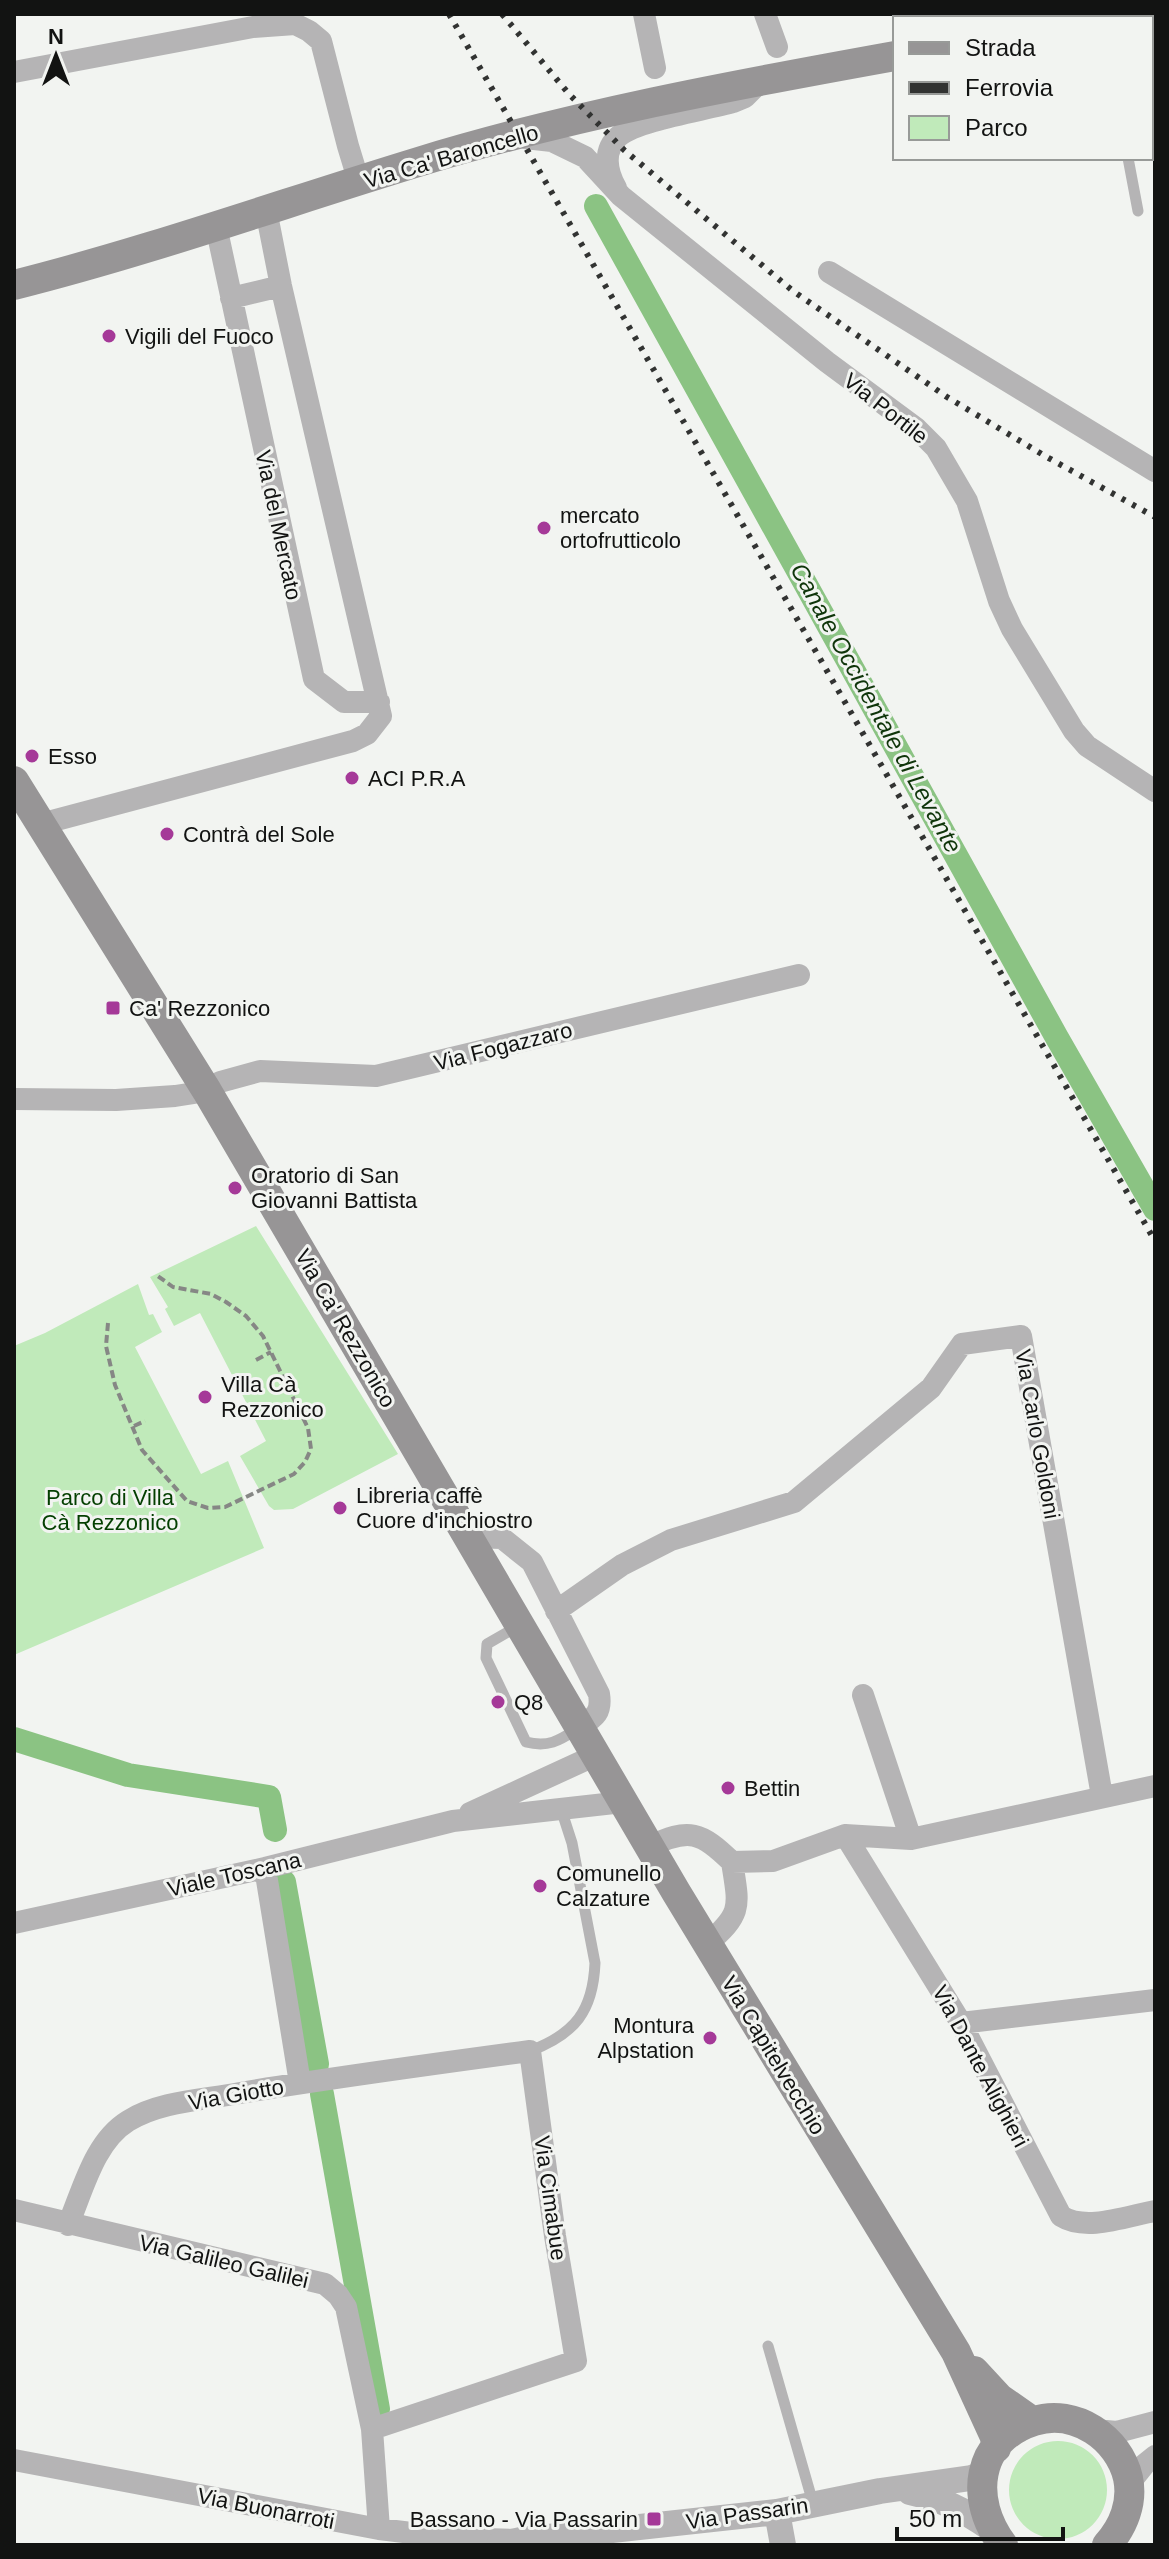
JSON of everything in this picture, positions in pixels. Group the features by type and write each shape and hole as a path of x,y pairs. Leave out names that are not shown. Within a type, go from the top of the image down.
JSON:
{"main road":[{"name":"Via Ca' Baroncello","path":"14,285 416,163 506,139 762,80 893,56"},
{"name":"Via Ca' Rezzonico","path":"14,781 207,1091 596,1755"},
{"name":"Via Capitelvecchio","path":"596,1755 707,1944 956,2352 995,2437 981,2491 982,2506 996,2536"},
{"name":"Via Capitelvecchio","path":"956,2352 999,2398 1032,2421"},
{"path":"990,2461 1010,2434 1032,2421 1066,2420 1095,2430 1120,2456 1129,2484 1128,2507 1120,2529 1107,2545"}],"street":[{"path":"644,14 655,68"},
{"path":"765,14 777,47"},
{"path":"14,72 253,27 295,24 321,41 359,182"},
{"path":"621,196 608,167 610,147 619,136 635,127 733,102 745,97 762,80"},
{"name":"Via Portile","path":"506,139 529,138 565,145 585,157 621,196 827,362 916,428 936,448 967,501 999,601 1012,629 1074,731 1087,746 1155,791"},
{"path":"41,824 353,741 367,734 381,716 266,210"},
{"name":"Via del Mercato","path":"216,226 314,679 344,702 379,702"},
{"path":"829,272 1155,471"},
{"path":"231,298 281,286"},
{"name":"Via Fogazzaro","path":"14,1099 116,1100 207,1091 220,1082 260,1071 376,1076 799,975"},
{"name":"Via Carlo Goldoni","path":"556,1611 622,1565 671,1540 794,1502 931,1388 962,1344 1021,1336 1102,1796"},
{"path":"469,1537 502,1538 532,1562 599,1694 601,1708 598,1715 580,1727"},
{"path":"863,1695 911,1839"},
{"name":"Viale Toscana","path":"453,1821 596,1755"},
{"path":"649,1847 685,1833 699,1835 732,1862 773,1861 845,1835 911,1839 1155,1786"},
{"name":"Viale Toscana","path":"14,1923 265,1868 453,1821 623,1802"},
{"name":"Via Dante Alighieri","path":"845,1835 961,2023 1061,2216 1070,2222 1083,2223 1155,2211"},
{"path":"707,1944 733,1919 737,1905 732,1862"},
{"name":"Via Giotto","path":"68,2225 100,2150 128,2121 164,2106 300,2083 265,1868"},
{"path":"961,2023 1155,2000"},
{"path":"300,2083 530,2051"},
{"name":"Via Cimabue","path":"372,2429 576,2361 555,2236 530,2051"},
{"name":"Via Galileo Galilei","path":"14,2210 325,2284 338,2295 346,2307 372,2429 381,2537"},
{"path":"1095,2430 1117,2432 1155,2422"},
{"path":"1129,2484 1155,2456"},
{"name":"Via Buonarroti","path":"14,2460 381,2537 510,2542"},
{"name":"Via Passarin","path":"510,2542 777,2512 813,2503 971,2478 990,2461"},
{"name":"Via Passarin","path":"899,2489 939,2499 966,2511 996,2536"},
{"path":"777,2512 783,2545"}],"lane":[{"path":"1128,160 1138,211"},
{"path":"520,1624 487,1644 486,1658 526,1742 539,1745 556,1743 580,1727"},
{"path":"530,2051 553,2042 572,2026 586,2010 595,1981 595,1963 572,1843 561,1809"},
{"path":"768,2346 813,2503"}],"path":[{"path":"108,1323 106,1346 115,1385 142,1450 187,1501 208,1508 225,1507 294,1474 311,1449 308,1428 263,1336 246,1316 226,1302 211,1294 173,1287 155,1274"},
{"path":"256,1360 271,1352"},
{"path":"134,1426 145,1421"}],"green space":[{"path":"256,1226 398,1454 293,1509 274,1510 269,1506 240,1456 266,1441 200,1313 174,1326 165,1309 168,1307 150,1277"},
{"name":"Parco di Villa Cà Rezzonico","path":"138,1284 149,1315 153,1314 162,1332 135,1347 201,1474 228,1461 264,1548 14,1655 14,1346"},
{"path":"1058,2441 1077,2445 1092,2456 1103,2471 1107,2490 1103,2509 1092,2524 1077,2535 1058,2539 1039,2535 1024,2524 1013,2509 1009,2490 1013,2471 1024,2456 1039,2445"}],"waterway":[{"name":"Canale Occidentale di Levante","path":"596,206 1155,1209"},
{"path":"14,1739 128,1775 269,1797 275,1830"},
{"path":"284,1882 317,2064"},
{"path":"322,2094 378,2409"}],"railway":[{"path":"449,14 1155,1241"},
{"path":"502,14 569,94 624,150 793,291 947,397 1155,517"}],"place":[{"name":"Vigili del Fuoco","path":"109,336"},
{"name":"mercato ortofrutticolo","path":"544,528"},
{"name":"Esso","path":"32,756"},
{"name":"ACI P.R.A","path":"352,778"},
{"name":"Contrà del Sole","path":"167,834"},
{"name":"Ca' Rezzonico","path":"113,1008"},
{"name":"Oratorio di San Giovanni Battista","path":"235,1188"},
{"name":"Villa Cà Rezzonico","path":"205,1397"},
{"name":"Libreria caffè Cuore d'inchiostro","path":"340,1508"},
{"name":"Q8","path":"498,1702"},
{"name":"Bettin","path":"728,1788"},
{"name":"Comunello Calzature","path":"540,1886"},
{"name":"Montura Alpstation","path":"710,2038"},
{"name":"Bassano - Via Passarin","path":"654,2519"}]}
